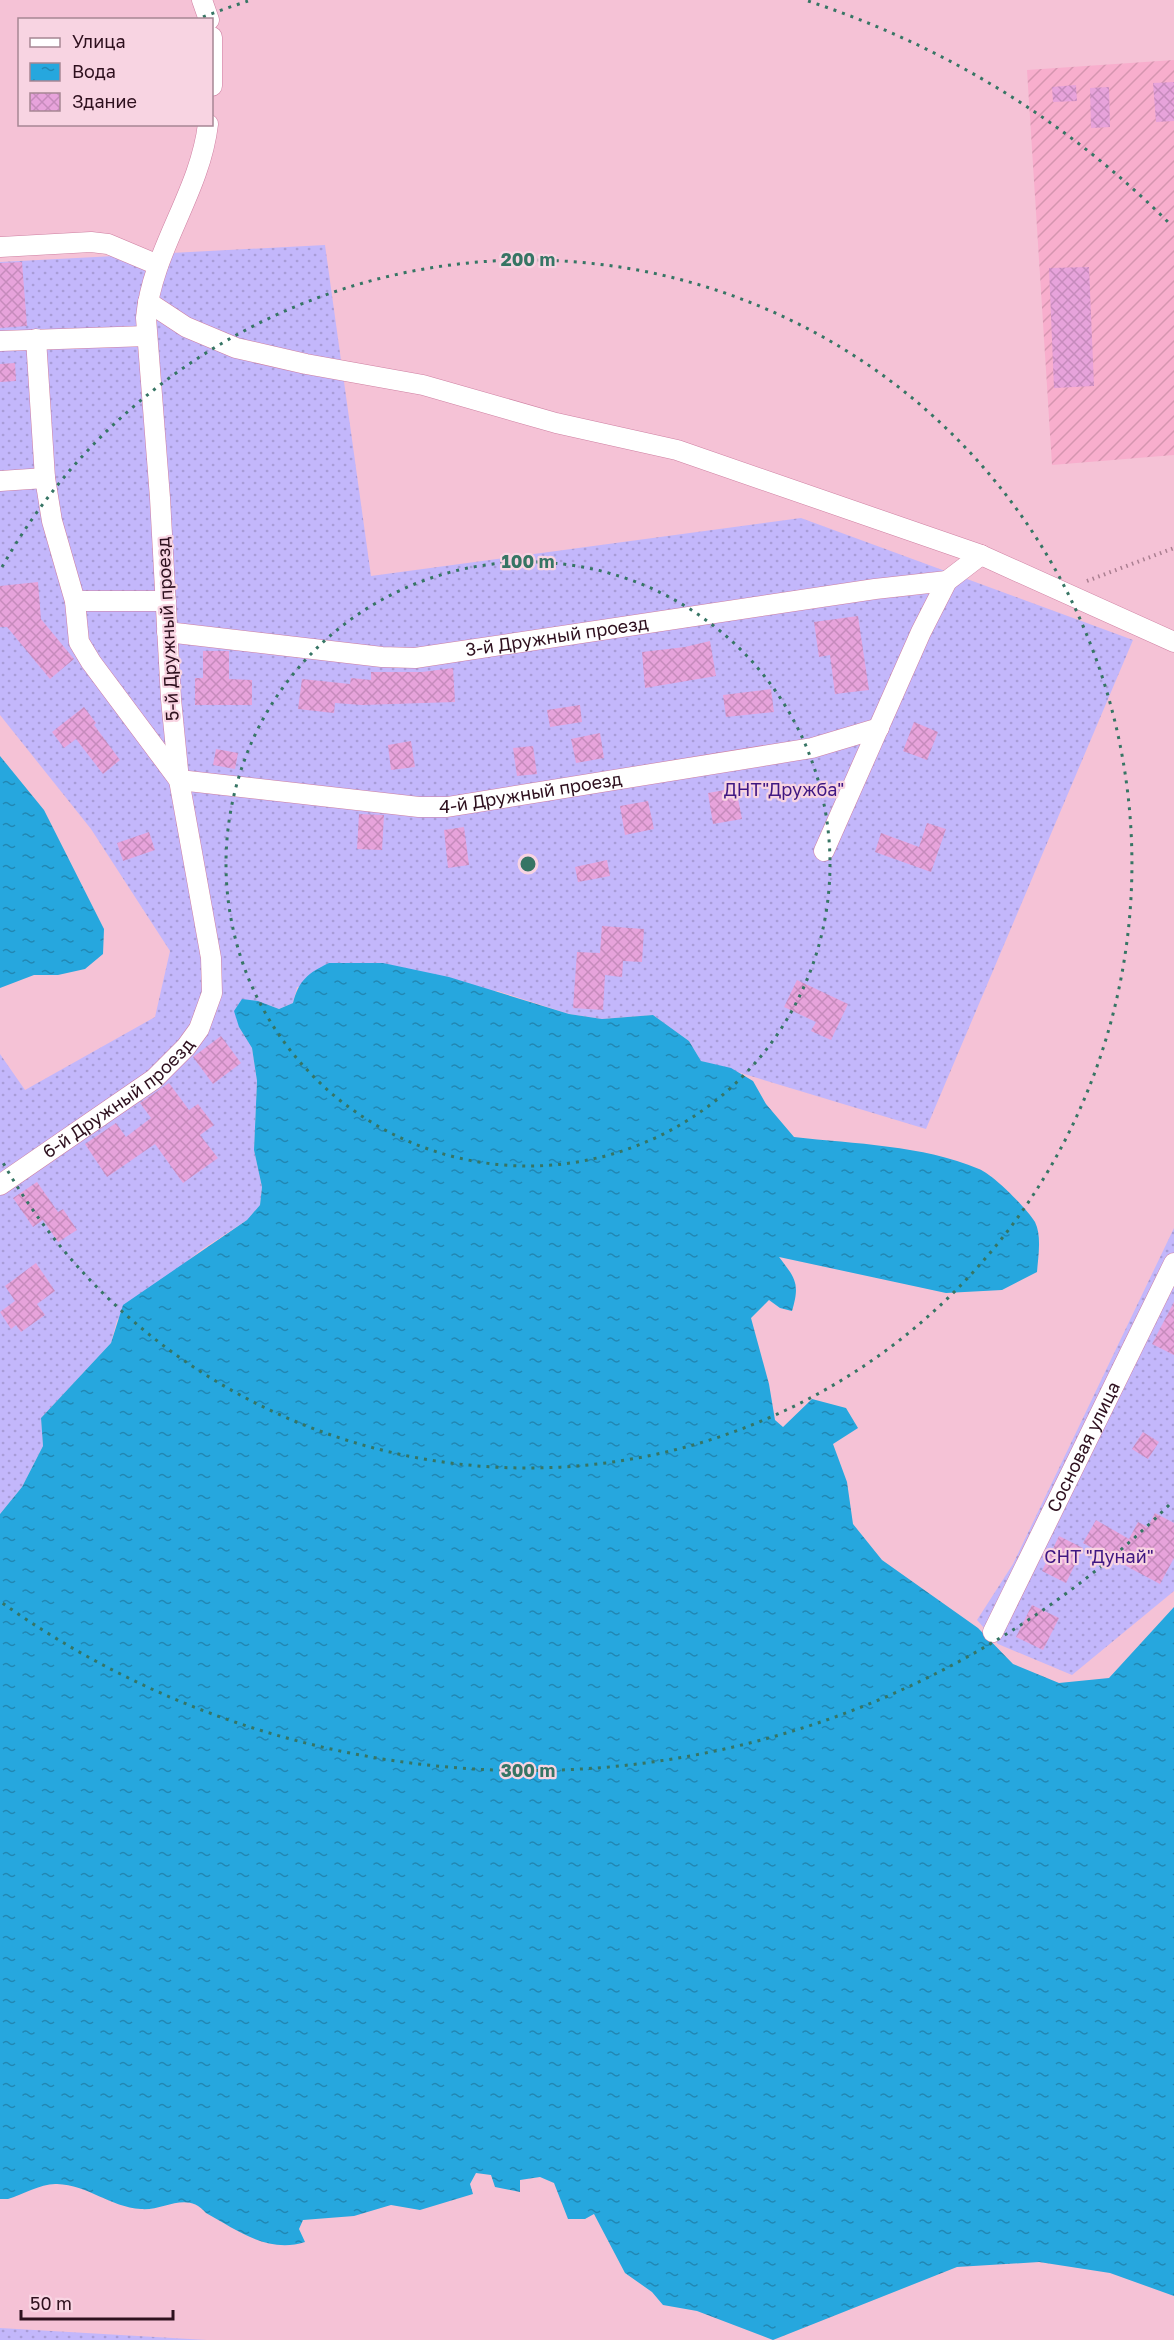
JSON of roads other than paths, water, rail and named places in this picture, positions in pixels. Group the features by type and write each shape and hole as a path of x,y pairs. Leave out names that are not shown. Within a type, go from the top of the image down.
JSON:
{"street":[{"path":"202,0 208,18"},
{"name":"5-й Дружный проезд","path":"208,126 195,178 158,265 148,302 147,336 179,780 211,958 213,993"},
{"path":"0,247 100,243 158,265"},
{"path":"148,302 186,327 236,348 306,364 423,385 556,423 677,450 981,555 1174,642"},
{"path":"0,341 147,336"},
{"path":"36,339 45,478 52,521 75,601 79,642 179,780"},
{"path":"0,481 45,478"},
{"path":"824,851 921,632 947,581 981,555"},
{"name":"3-й Дружный проезд","path":"167,632 382,657 415,658 875,589 947,581"},
{"path":"75,601 166,601"},
{"name":"4-й Дружный проезд","path":"179,780 419,807 447,807 812,748 879,728"},
{"name":"6-й Дружный проезд","path":"0,1185 154,1079 186,1047 199,1029 213,993"},
{"name":"Сосновая улица","path":"993,1632 1174,1263"}],"water":[{"path":"0,756 44,810 104,929 103,954 85,969 58,975 34,975 0,988"},
{"path":"329,963 383,963 449,977 569,1014 602,1019 653,1015 689,1041 701,1061 731,1068 753,1081 766,1104 794,1137 912,1150 957,1161 979,1169 993,1178 1035,1222 1039,1240 1037,1272 1002,1290 946,1293 779,1257 795,1282 796,1294 792,1311 780,1308 769,1300 751,1318 769,1384 775,1420 783,1427 812,1399 846,1408 858,1428 833,1444 847,1482 853,1524 882,1560 978,1628 1013,1664 1059,1683 1109,1678 1174,1607 1174,2296 1110,2273 1039,2262 957,2267 773,2340 697,2311 663,2305 652,2292 625,2273 594,2214 585,2219 568,2219 554,2183 540,2177 520,2180 520,2192 495,2187 491,2175 476,2173 470,2184 473,2194 420,2210 391,2205 354,2216 303,2220 299,2229 305,2242 291,2245 266,2243 253,2238 191,2203 183,2202 141,2209 119,2204 79,2188 57,2184 39,2187 8,2199 0,2199 0,1514 22,1487 43,1446 41,1418 111,1343 123,1305 247,1220 260,1205 262,1187 254,1150 257,1081 252,1048 239,1027 234,1011 242,999 258,1001 279,1009 293,1003 298,988 305,978"}],"park label":[{"name":"ДНТ\"Дружба\"","path":"784,790"},
{"name":"СНТ \"Дунай\"","path":"1099,1557"}]}
